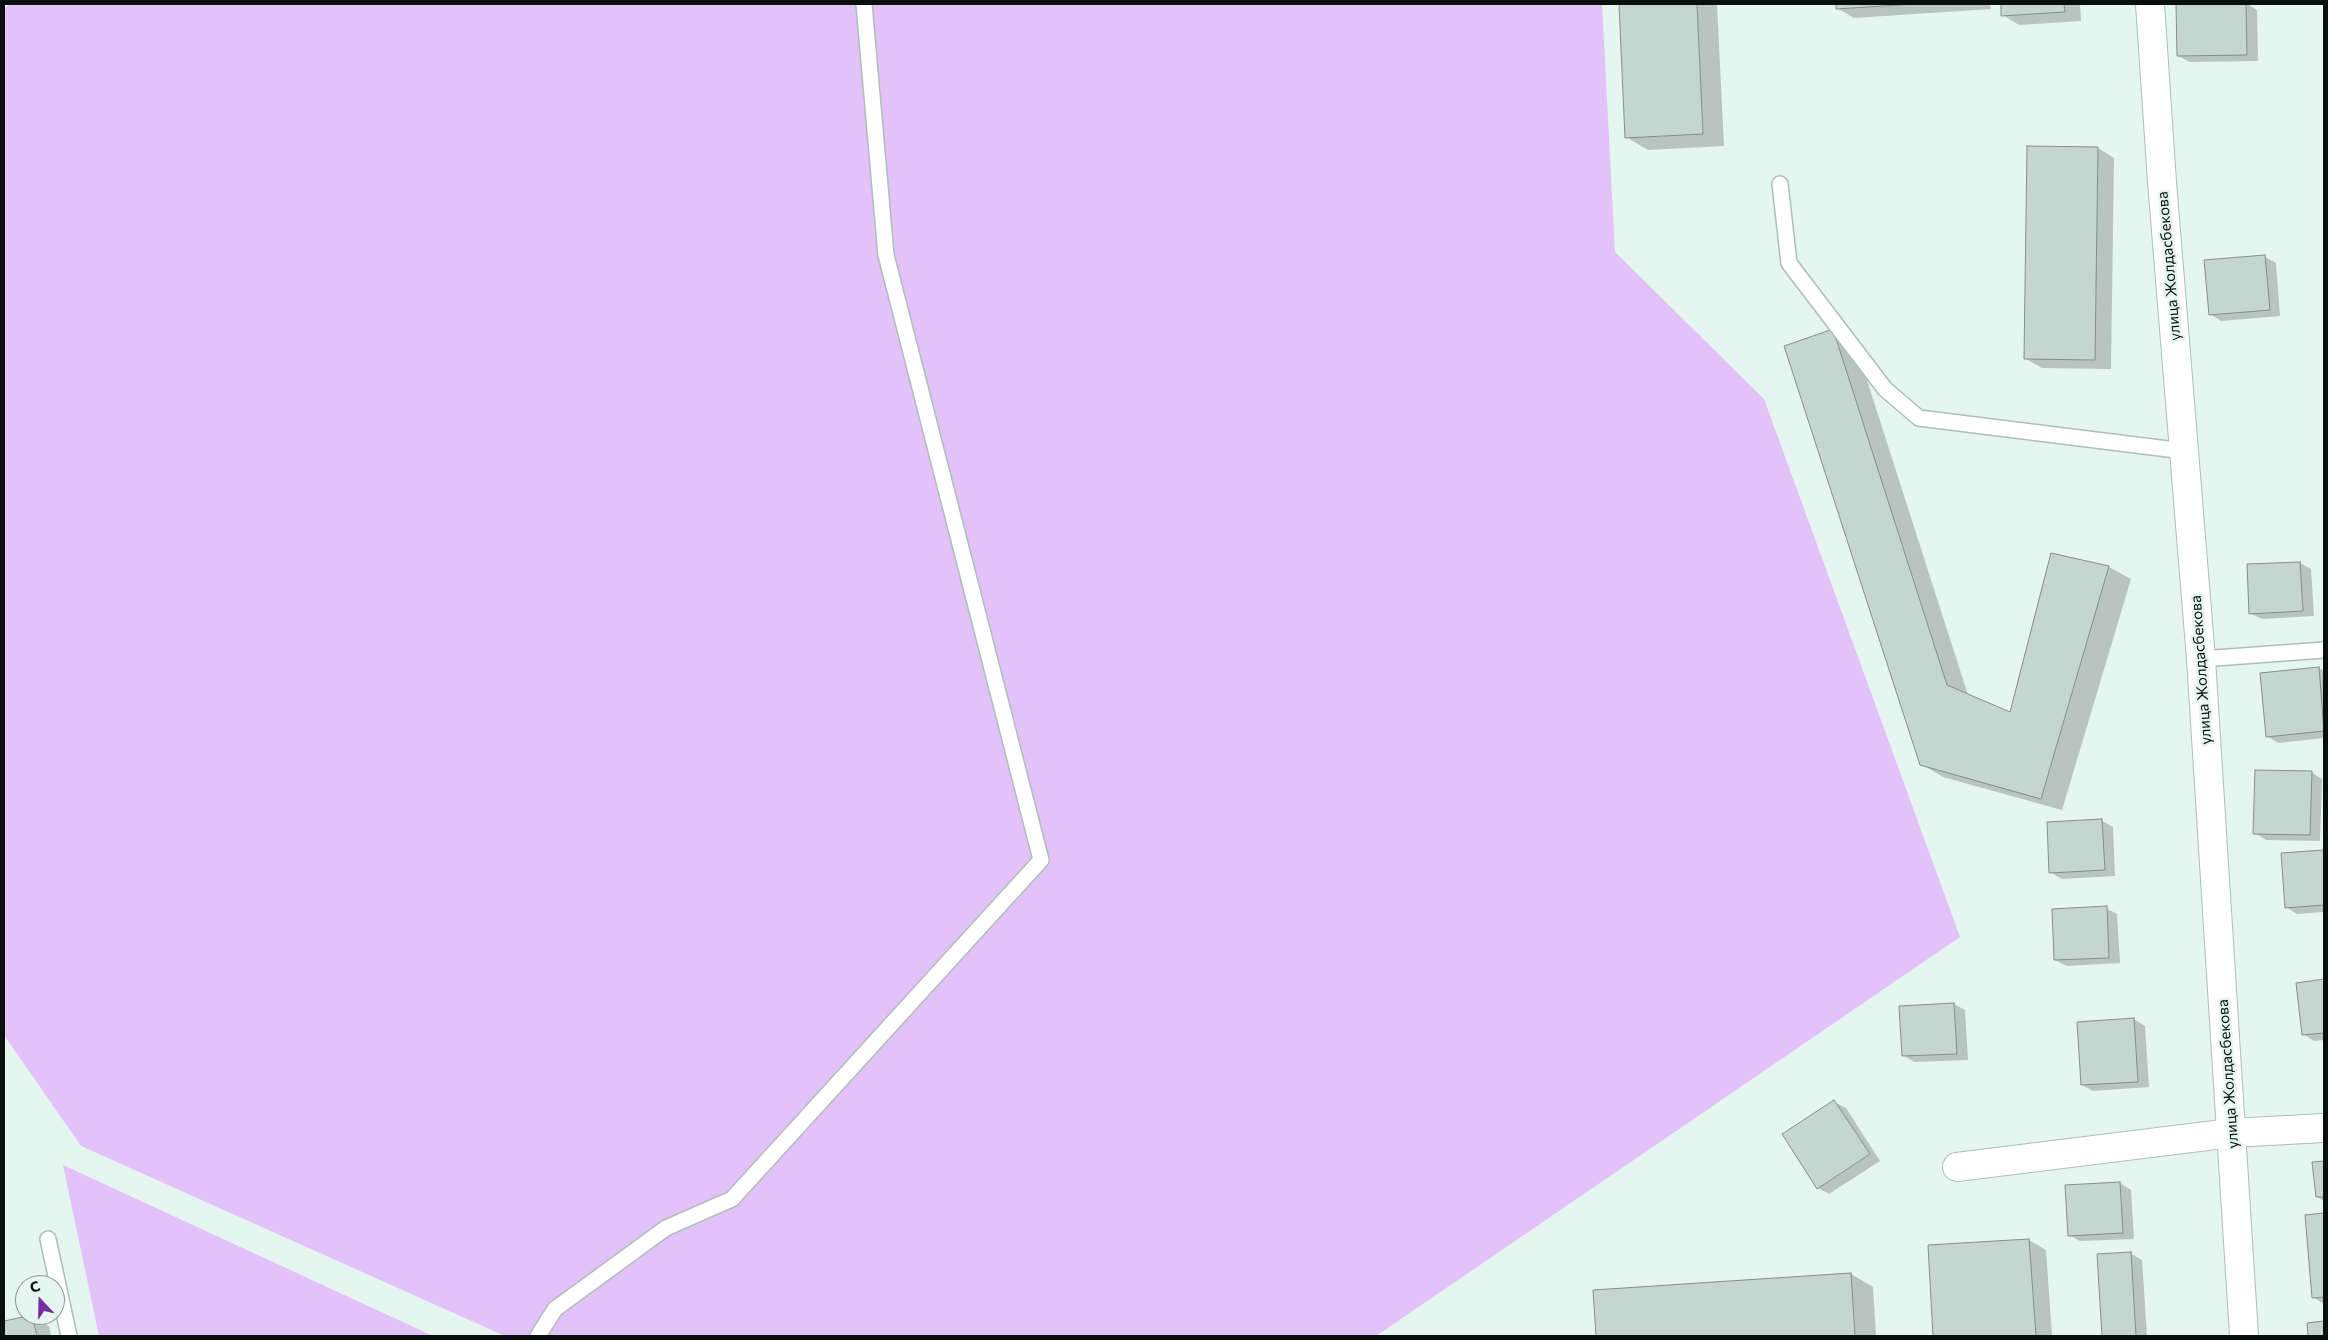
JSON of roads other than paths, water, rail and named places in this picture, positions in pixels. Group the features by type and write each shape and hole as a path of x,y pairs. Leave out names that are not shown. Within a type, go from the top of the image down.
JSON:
{"street":[{"name":"улица Жолдасбекова","path":"2150,4 2201,659 2244,1336"},
{"path":"1957,1167 2231,1133 2324,1128"}],"lane":[{"path":"538,1336 555,1309 666,1228 732,1200 1041,860 886,255 864,4"},
{"path":"1780,184 1789,262 1885,389 1919,418 2184,451"},
{"path":"2201,659 2324,650"},
{"path":"48,1239 69,1336"}]}
